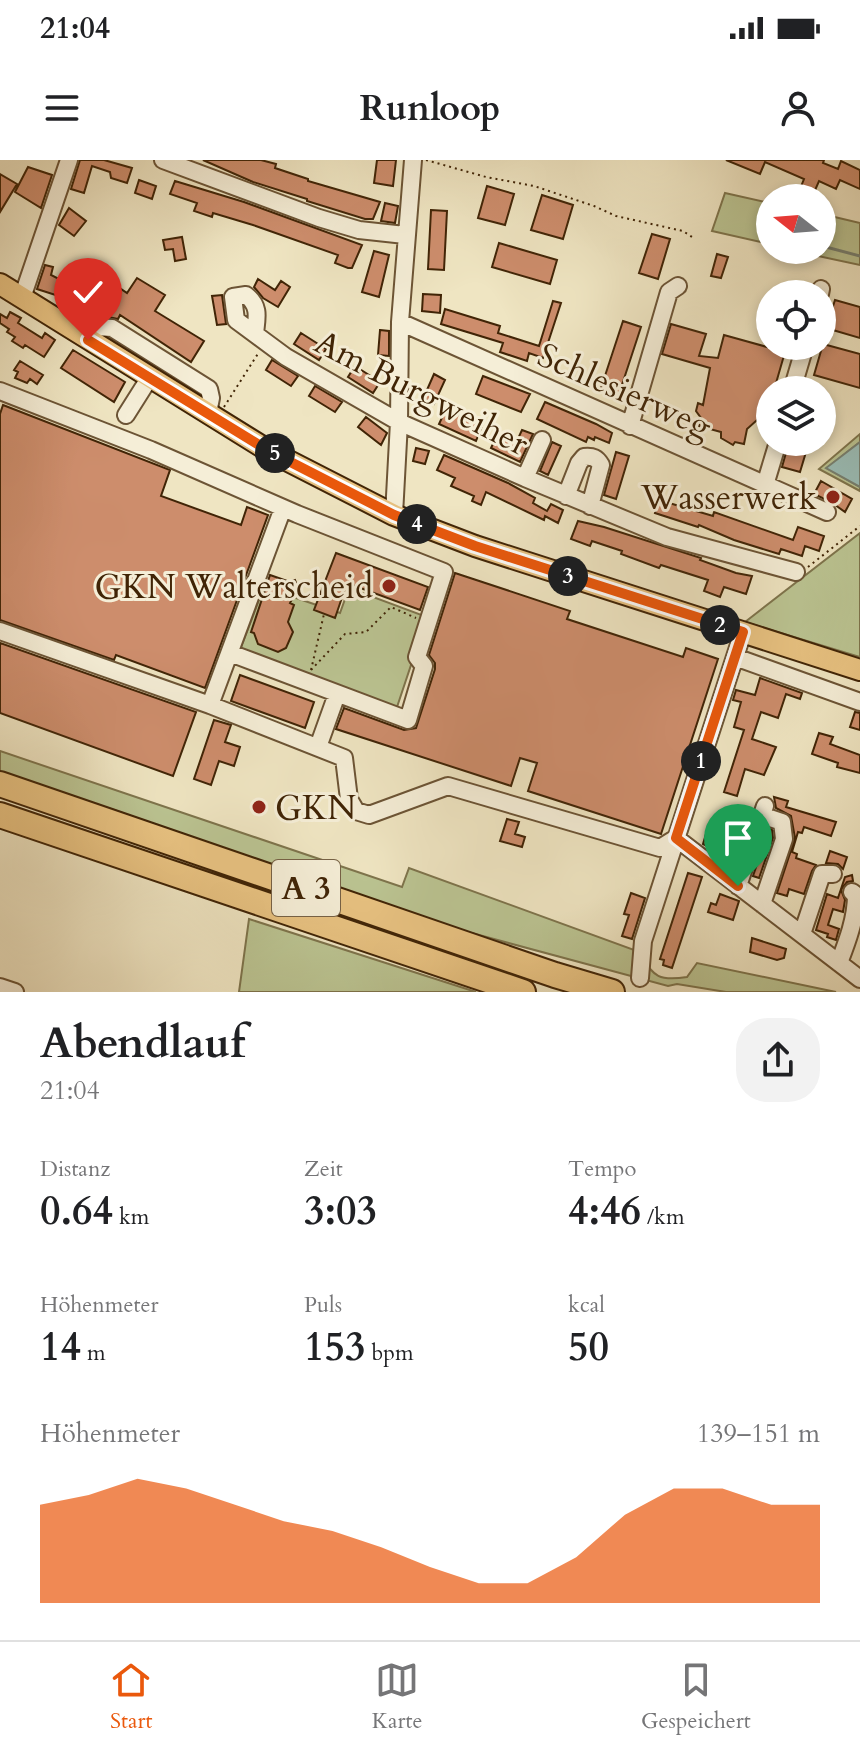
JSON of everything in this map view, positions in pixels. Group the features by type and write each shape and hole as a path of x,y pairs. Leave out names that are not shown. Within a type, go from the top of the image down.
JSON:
{"highway":[{"name":"A 3","path":"0,784 612,992"},
{"name":"A 3","path":"0,815 523,992"}],"main road":[{"path":"0,284 290,462 394,515 475,546 860,670"}],"street":[{"path":"22,298 69,160"},
{"path":"163,160 319,218 359,230 405,235"},
{"path":"394,515 400,322 413,160"},
{"path":"630,426 669,292 678,286"},
{"name":"Schlesierweg","path":"400,322 827,512"},
{"path":"88,340 97,327 112,328 209,389 212,415"},
{"name":"Am Burgweiher","path":"261,337 286,357 399,422 525,478 667,537 796,572"},
{"path":"126,415 150,377"},
{"path":"0,391 444,572 417,657 424,666 408,720 230,653"},
{"path":"525,478 542,440"},
{"path":"566,496 579,463 584,457 591,456 601,465 590,506"},
{"path":"765,485 774,456"},
{"path":"210,705 283,508"},
{"path":"0,631 210,705 344,758 349,799 356,811 369,815 448,786 660,848 676,838"},
{"path":"640,978 643,941 743,632"},
{"path":"735,657 860,702"},
{"path":"318,747 337,694"},
{"path":"738,886 766,811 782,822 784,839 762,904"},
{"path":"676,838 860,979"},
{"path":"802,934 822,874 833,874"},
{"path":"839,963 850,933 856,902 856,895 852,892"},
{"path":"0,987 15,992"}],"path":[{"path":"425,160 534,186 616,216 683,231 692,237"},
{"path":"212,415 261,337"},
{"path":"796,572 812,564 860,526"},
{"path":"324,614 311,671 345,634 366,632 391,607 428,623"}],"green space":[{"path":"725,193 756,200 756,241 712,231"},
{"path":"836,217 860,223 860,265 836,260"},
{"path":"860,434 860,442 827,468 860,487 860,491 819,469"},
{"path":"860,533 860,657 745,622"},
{"path":"264,587 340,613 349,588 427,617 396,710 240,650"},
{"path":"0,751 402,887 409,868 637,951 652,971 662,977 687,977 697,963 836,992 726,992 677,984 668,986 427,921 117,811 0,773"},
{"path":"249,919 476,992 239,992"}],"water":[{"path":"860,442 860,487 826,468"}],"building":[{"path":"80,160 104,160 132,168 127,183 111,178 110,172 92,166 84,193 71,189"},
{"path":"203,160 261,160 276,164 275,168 308,181 380,202 373,219 365,219 253,182"},
{"path":"377,160 396,160 393,186 374,183"},
{"path":"726,160 824,160 823,163 838,169 841,161 860,170 860,189 840,180 836,189 836,184 819,181 818,184 802,184 804,179 765,162 760,174"},
{"path":"28,167 52,175 41,208 15,192"},
{"path":"0,174 17,184 0,212"},
{"path":"139,180 156,186 152,199 135,193"},
{"path":"175,181 244,202 362,245 352,268 348,268 335,263 338,255 253,225 213,213 212,217 194,211 197,203 170,194"},
{"path":"487,186 514,194 505,225 478,218"},
{"path":"542,195 573,205 563,239 531,230"},
{"path":"385,203 398,206 395,223 381,221"},
{"path":"69,208 86,221 74,236 59,225"},
{"path":"431,210 447,211 444,270 428,269"},
{"path":"652,234 670,239 658,279 639,273"},
{"path":"182,237 186,259 175,261 173,249 165,250 163,240"},
{"path":"499,243 557,260 550,284 492,267"},
{"path":"374,251 389,255 379,297 362,292"},
{"path":"717,254 728,257 721,278 711,276"},
{"path":"45,265 53,267 51,275 80,290 82,286 90,290 81,305 77,303 74,309 60,301 62,297 37,289"},
{"path":"137,278 165,295 155,311 204,341 191,362 120,315 118,319 96,312 102,290 107,293 111,282 127,293"},
{"path":"258,279 275,290 281,281 290,287 278,307 263,298 254,287"},
{"path":"423,294 441,295 440,313 422,311"},
{"path":"222,295 226,324 217,325 212,296"},
{"path":"836,300 860,307 860,338 836,331"},
{"path":"553,301 561,303 543,358 529,353 527,361 500,352 503,343 441,324 445,309 500,326 498,333 539,346"},
{"path":"10,312 21,318 18,323 42,338 45,333 55,340 44,357 12,341 15,337 0,323 0,314 7,318"},
{"path":"623,321 641,327 618,397 600,391"},
{"path":"671,324 706,334 699,356 718,358 724,335 756,344 756,360 783,360 778,376 756,376 756,421 747,429 744,444 735,442 733,445 721,438 721,432 699,426 701,418 696,411 698,403 703,405 710,368 662,354"},
{"path":"380,330 389,331 389,356 378,355"},
{"path":"301,333 326,349 319,360 294,344"},
{"path":"836,348 860,354 860,388 836,381 836,376 814,375 818,360 836,360"},
{"path":"73,350 125,382 114,402 61,368"},
{"path":"272,360 298,376 291,386 266,370"},
{"path":"20,361 43,375 37,384 30,379 27,383 15,378 18,372 14,370"},
{"path":"355,366 380,382 373,393 348,377"},
{"path":"434,374 445,380 434,404 423,399"},
{"path":"483,376 530,394 521,412 476,394"},
{"path":"315,386 342,402 335,412 309,396"},
{"path":"545,402 612,433 609,443 595,437 594,440 588,437 586,442 537,419"},
{"path":"3,405 170,470 161,496 241,525 247,507 268,515 205,688 116,655 114,660 0,620 0,414"},
{"path":"446,409 482,426 476,441 439,424"},
{"path":"366,417 387,433 381,445 358,427"},
{"path":"522,430 533,434 520,462 491,448 497,435 516,443"},
{"path":"552,442 561,446 548,475 540,471"},
{"path":"416,448 429,451 425,464 413,461"},
{"path":"616,452 629,456 616,499 604,495"},
{"path":"444,455 508,483 535,498 533,503 547,511 551,504 563,510 558,523 545,516 544,520 486,492 481,505 472,501 474,496 451,486 455,478 437,470"},
{"path":"785,456 805,456 800,472 782,467"},
{"name":"Wasserwerk","path":"821,481 852,499 845,512 814,494"},
{"path":"659,500 713,516 714,512 793,540 798,527 824,536 819,551 805,546 802,556 781,549 779,554 699,525 655,513"},
{"path":"578,521 752,576 746,594 724,587 720,597 704,591 708,580 661,565 659,568 592,541 590,546 571,539"},
{"name":"GKN Walterscheid","path":"336,553 428,587 420,610 347,583 335,618 314,610"},
{"path":"455,573 570,611 567,619 683,657 686,648 718,659 661,834 528,791 537,763 520,758 511,786 336,729 344,708 404,730 416,728 435,669 429,655"},
{"name":"GKN Walterscheid","path":"270,575 290,582 295,580 298,588 290,603 294,605 288,622 293,632 286,648 278,652 258,644 251,632"},
{"path":"0,643 196,712 173,776 0,713"},
{"path":"240,675 314,702 305,728 231,701"},
{"path":"760,678 802,693 800,699 786,694 778,718 761,712 752,739 776,747 764,775 745,769 737,796 724,792 744,730 734,727 741,702 733,700 736,690 755,695"},
{"path":"855,712 860,713 860,730 850,727"},
{"path":"214,720 231,725 225,742 240,747 234,766 219,761 211,785 194,779"},
{"path":"819,733 833,737 830,744 860,755 860,773 837,767 838,763 812,754"},
{"path":"774,797 788,801 786,807 836,822 831,836 804,827 802,833 798,832 792,852 797,854 796,858 816,865 804,894 789,889 787,896 777,893 795,838 791,816 776,808"},
{"path":"507,819 519,822 515,834 525,837 522,847 500,841"},
{"path":"769,829 773,838 759,878 753,876"},
{"path":"706,834 723,839 720,848 714,850 703,844"},
{"path":"830,851 847,857 843,869 838,864 826,863"},
{"path":"688,873 702,877 672,968 663,965 664,960 660,959"},
{"path":"852,875 853,881 847,882 841,890 845,900 843,912 833,909 828,925 839,929 836,940 816,930 827,894 838,898 845,877"},
{"path":"631,893 645,898 632,939 622,936 629,915 624,914"},
{"path":"720,894 739,901 733,920 708,912 711,903 716,905"},
{"path":"752,938 786,949 784,958 777,960 750,952"}],"waterway":[{"path":"836,250 860,256"}],"place":[{"name":"Wasserwerk","path":"833,497"},
{"name":"GKN Walterscheid","path":"389,586"},
{"name":"GKN","path":"259,807"}],"route":[{"path":"88,340 269,451 394,515 475,546 743,632 676,838 738,886"}]}
